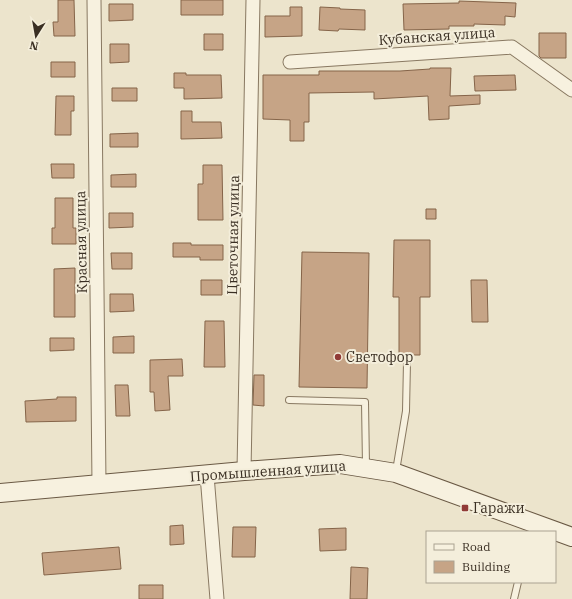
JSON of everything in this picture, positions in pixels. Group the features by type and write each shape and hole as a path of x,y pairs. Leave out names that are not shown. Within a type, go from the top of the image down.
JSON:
{"main road":[{"name":"Промышленная улица","path":"0,493 340,464 396,473 529,524 552,531"},
{"name":"Промышленная улица","path":"556,532 572,537"}],"street":[{"name":"Красная улица","path":"94,0 99,484"},
{"name":"Цветочная улица","path":"244,471 253,0"},
{"name":"Кубанская улица","path":"290,62 512,47 572,90"},
{"path":"207,475 217,599"}],"lane":[{"path":"396,473 406,411 407,362"},
{"path":"289,400 365,402 366,468"},
{"path":"514,599 518,583"}],"building":[{"path":"58,0 74,0 75,36 54,36 53,22 58,22"},
{"path":"181,0 223,0 223,15 181,15"},
{"path":"459,1 516,3 515,17 505,16 505,25 474,24 474,26 449,26 449,29 404,30 403,4 459,3"},
{"path":"109,4 133,4 133,20 109,21"},
{"path":"290,7 302,7 302,36 265,37 265,16 290,16"},
{"path":"320,7 365,10 365,30 319,30"},
{"path":"539,33 566,33 566,58 541,58 539,56"},
{"path":"204,34 223,34 223,50 204,50"},
{"path":"110,44 129,44 129,62 110,63"},
{"path":"51,62 75,62 75,77 51,77"},
{"path":"430,68 451,68 450,96 480,95 480,104 449,106 449,119 429,120 428,96 374,99 374,92 309,93 309,122 304,122 304,141 290,141 290,120 263,119 263,75 319,75 319,71 400,71"},
{"path":"174,73 186,73 186,75 221,75 222,98 184,99 184,88 174,88"},
{"path":"515,75 516,90 475,91 474,76"},
{"path":"112,88 137,88 137,101 112,101"},
{"path":"56,96 74,96 74,111 71,111 71,135 55,135"},
{"path":"181,111 192,111 192,122 221,122 222,138 181,139"},
{"path":"138,133 138,147 110,147 110,134"},
{"path":"51,164 74,164 74,178 52,178"},
{"path":"203,165 222,165 223,220 198,220 198,184 203,184"},
{"path":"136,174 136,187 111,187 111,175"},
{"path":"55,198 73,198 73,228 76,228 76,244 52,244 52,228 55,228"},
{"path":"426,209 436,209 436,219 426,219"},
{"path":"109,213 133,213 133,227 109,228"},
{"path":"394,240 430,240 430,297 420,297 420,355 399,355 399,297 393,297"},
{"path":"173,243 191,243 191,245 223,245 223,260 200,260 200,257 173,257"},
{"path":"302,252 369,253 367,388 299,387"},
{"path":"111,253 132,253 132,269 112,269"},
{"path":"75,268 75,317 54,317 54,269"},
{"path":"201,280 222,280 222,295 201,295"},
{"path":"471,280 487,280 488,322 472,322"},
{"path":"110,294 133,294 134,311 110,312"},
{"path":"205,321 224,321 225,367 204,367"},
{"path":"134,336 134,353 113,353 113,337"},
{"path":"50,338 74,338 74,350 50,351"},
{"path":"182,359 183,376 168,376 170,410 155,411 154,392 150,392 150,360"},
{"path":"254,375 264,375 264,406 253,405"},
{"path":"115,385 128,385 130,416 116,416"},
{"path":"57,397 76,397 76,421 26,422 25,401 57,399"},
{"path":"183,525 184,544 170,545 170,526"},
{"path":"233,527 256,527 255,557 232,557"},
{"path":"346,528 346,550 320,551 319,529"},
{"path":"119,547 121,569 44,575 42,553"},
{"path":"351,567 368,568 367,599 350,599"},
{"path":"139,585 163,585 163,599 139,599"}],"place":[{"name":"Светофор","path":"338,357"},
{"name":"Гаражи","path":"465,508"}]}
